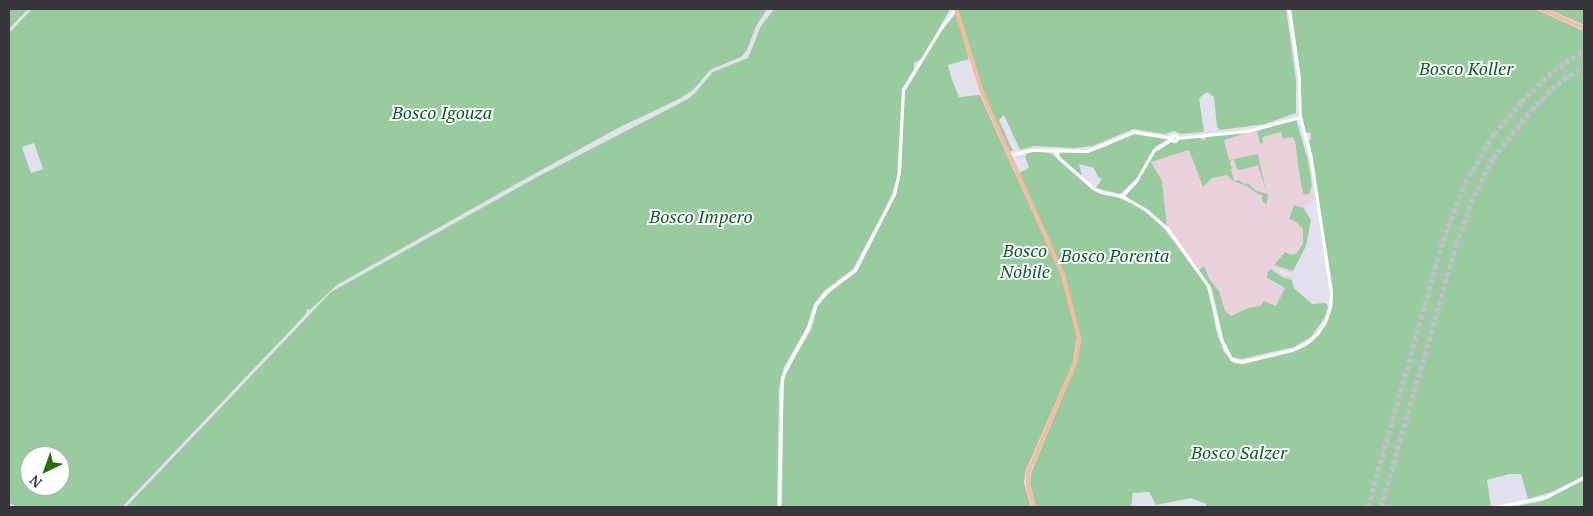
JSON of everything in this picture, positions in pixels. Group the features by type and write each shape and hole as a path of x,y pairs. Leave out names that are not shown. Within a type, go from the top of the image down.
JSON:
{"main road":[{"path":"956,9 979,86 1063,275 1079,338 1076,361 1028,473 1028,486 1034,507"},
{"path":"1542,9 1584,28"}],"street":[{"path":"779,507 782,377 808,327 816,304 826,292 855,270 894,194 899,172 903,90 942,26 956,9"},
{"path":"1054,150 1056,156 1093,188 1101,192 1122,196 1146,210 1163,224 1206,282 1212,296 1223,344 1229,358 1238,362 1292,350 1313,338 1328,314 1331,298 1330,284 1311,158 1300,116 1299,79 1289,9"},
{"path":"1009,155 1028,150 1087,151 1134,132 1176,140 1177,138 1247,131 1300,116"},
{"path":"1122,196 1136,181 1153,151 1172,138"},
{"path":"1494,507 1546,496 1584,477"}],"shaded area":[{"path":"1257,131 1260,144 1262,136 1281,132 1295,140 1297,159 1311,190 1312,185 1314,200 1309,203 1315,203 1303,205 1311,220 1303,208 1289,216 1289,219 1296,222 1303,229 1304,238 1297,253 1275,265 1293,271 1293,273 1274,267 1283,275 1293,277 1292,280 1285,279 1274,270 1270,281 1285,288 1276,307 1264,301 1260,306 1248,308 1231,316 1225,311 1219,291 1210,280 1204,267 1199,270 1167,226 1162,181 1151,161 1189,149 1203,187 1212,178 1227,174 1231,178 1224,140"}],"green space":[{"path":"9,9 28,9 9,29"},
{"name":"Bosco Igouza","path":"32,9 767,9 756,26 747,50 741,57 710,70 694,89 681,98 620,127 337,285 310,310 307,309 306,314 122,507 18,507 9,503 9,33","holes":["34,143 43,169 31,173 22,147"]},
{"name":"Bosco Impero","path":"774,9 950,9 922,59 914,63 914,69 902,89 897,177 893,192 853,269 824,291 814,304 807,327 784,367 779,388 777,507 126,507 331,292 539,176 688,99 713,72 748,58 761,26"},
{"path":"958,9 1286,9 1296,80 1296,113 1265,124 1220,130 1217,127 1214,97 1207,92 1199,98 1204,132 1181,134 1174,131 1165,134 1133,129 1093,146 1074,148 1034,146 1020,150 1004,115 999,120 1013,151 1010,152 983,91"},
{"path":"1291,9 1535,9 1584,31 1584,476 1552,492 1528,499 1521,474 1509,474 1487,480 1491,506 1484,507 1206,507 1206,504 1191,498 1156,505 1149,492 1133,493 1131,507 1036,507 1030,484 1031,473 1076,365 1081,341 1066,279 1019,173 1029,168 1025,156 1028,152 1052,154 1094,191 1114,196 1140,207 1163,227 1205,283 1210,294 1216,330 1224,352 1234,363 1242,364 1298,350 1313,341 1325,325 1332,309 1333,289 1309,140 1311,139 1310,132 1306,133 1301,112 1301,78"},
{"path":"1547,9 1584,9 1584,25 1580,23"},
{"name":"Bosco Nobile","path":"956,13 969,59 948,65 951,77 959,97 980,95 1061,275 1077,336 1073,363 1026,470 1024,483 1031,507 782,507 783,387 786,372 811,330 818,305 833,289 858,269 896,194 901,172 904,92 939,34"},
{"path":"1296,119 1308,160 1312,185 1309,194 1306,195 1303,193 1295,140 1292,137 1283,139 1281,132 1263,137 1263,143 1260,144 1257,131"},
{"path":"1253,131 1224,140 1229,160 1258,154 1266,191 1258,165 1240,170 1237,169 1234,159 1230,161 1231,167 1233,167 1231,169 1234,181 1239,180 1246,185 1248,183 1256,191 1268,194 1267,203 1265,204 1262,200 1262,195 1247,186 1233,181 1227,175 1212,178 1203,187 1189,150 1151,162 1162,181 1167,226 1144,208 1124,197 1156,149 1170,141 1175,142 1183,138 1198,137 1204,140 1207,136"},
{"path":"1138,133 1168,139 1155,147 1137,178 1120,194 1096,188 1102,179 1098,177 1094,168 1079,164 1082,176 1058,156 1062,152 1080,153 1105,147 1129,135"},
{"path":"1294,205 1303,208 1311,220 1306,246 1293,271 1274,265 1285,252 1292,255 1297,253 1303,243 1303,229 1296,222 1289,219"},
{"path":"1204,266 1210,280 1219,291 1225,311 1231,316 1248,308 1260,306 1264,301 1276,306 1285,288 1267,278 1268,271 1271,269 1282,277 1292,280 1294,288 1312,304 1326,303 1328,307 1325,317 1311,337 1294,347 1242,359 1232,357 1224,342 1212,289 1199,270"},
{"path":"1584,480 1584,507 1513,507 1542,501"}],"tunnel":[{"path":"1368,507 1443,241 1465,183 1494,134 1521,102 1553,71 1584,50"},
{"path":"1381,507 1456,245 1474,196 1493,158 1531,110 1557,84 1584,66"}],"park label":[{"name":"Bosco Koller","path":"1466,68"},
{"name":"Bosco Porenta","path":"1115,255"},
{"name":"Bosco Salzer","path":"1239,452"}]}
